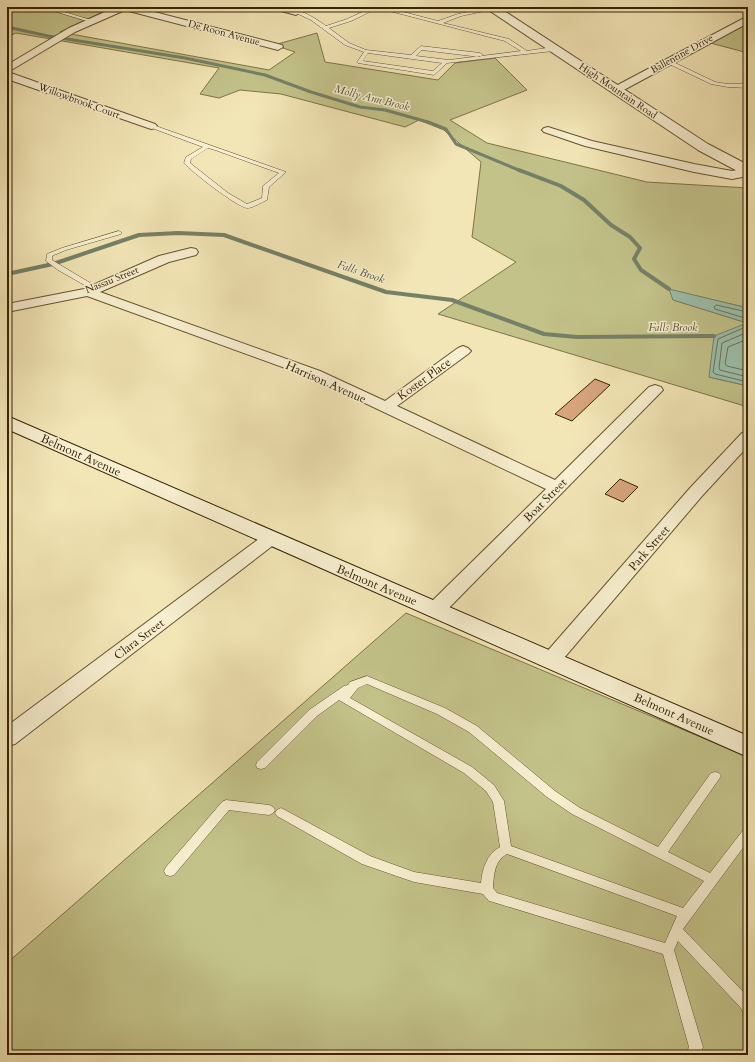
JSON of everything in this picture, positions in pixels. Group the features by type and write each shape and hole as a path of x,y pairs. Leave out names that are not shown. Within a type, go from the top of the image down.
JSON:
{"main road":[{"name":"High Mountain Road","path":"491,8 703,148 748,171"},
{"name":"Belmont Avenue","path":"7,422 270,539 747,745"}],"street":[{"path":"7,69 64,35 124,7"},
{"name":"De Roon Avenue","path":"124,7 278,47"},
{"path":"277,7 296,12"},
{"name":"Ballentine Drive","path":"616,90 748,19"},
{"name":"Willowbrook Court","path":"7,75 151,126"},
{"path":"548,130 589,144 694,168 732,175 748,171"},
{"name":"Nassau Street","path":"7,308 92,290 164,259 191,252"},
{"name":"Harrison Avenue","path":"92,290 256,354 298,367 558,488"},
{"name":"Koster Place","path":"385,408 463,351"},
{"name":"Boat Street","path":"435,610 655,390"},
{"name":"Park Street","path":"551,660 696,492 748,436"},
{"name":"Clara Street","path":"7,738 270,539"}],"lane":[{"path":"43,7 92,22"},
{"path":"85,7 109,13"},
{"path":"344,9 350,7"},
{"path":"325,28 349,20 378,7 507,40 525,52"},
{"path":"438,23 460,15 491,8"},
{"path":"296,12 313,19 347,44 367,51 445,62 554,49"},
{"path":"412,57 421,48 494,56"},
{"path":"367,51 360,62 434,73 445,62"},
{"path":"669,62 680,65 708,81 736,86 748,86"},
{"path":"151,126 184,139 208,146 283,172 266,186 265,199 247,206 226,194 187,163 188,158 208,146"},
{"path":"92,290 52,263 49,255 64,249 119,233"},
{"path":"261,765 313,713 354,685 367,680 441,711 473,729 551,794 576,811 712,880"},
{"path":"354,685 344,699 468,770 490,788 498,801 506,849"},
{"path":"660,854 715,776"},
{"path":"170,871 226,805 269,810"},
{"path":"281,813 366,860 414,877 487,889"},
{"path":"693,1055 696,1047 668,950 676,930 686,914 746,839"},
{"path":"668,950 493,897 487,889 488,871 497,854 506,849 686,914"},
{"path":"676,930 746,1004 748,1009"}],"green space":[{"path":"7,7 109,7 111,8 60,32 269,70 295,52 274,45 317,33 325,62 438,80 455,63 495,58 527,90 450,120 487,143 647,182 748,188 748,308 670,290 674,300 747,323 709,377 748,386 748,407 438,314 516,262 472,237 481,162 444,130 419,120 405,127 281,94 240,90 219,98 200,94 219,68 16,33 7,37"},
{"path":"748,20 748,53 703,41"},
{"path":"406,613 748,757 748,1055 7,1055 7,963"}],"water":[{"path":"669,289 748,308 748,386 709,377 714,336 747,323 673,300"}],"building":[{"path":"595,379 610,385 572,421 555,414"},
{"path":"620,479 638,487 623,502 605,494"}],"waterway":[{"name":"Molly Ann Brook","path":"7,27 48,36 185,58 265,75 311,92 360,107 385,110 428,122 446,129 456,144 521,171"},
{"name":"Molly Ann Brook","path":"519,170 561,186 584,200 611,225 630,237 640,248 634,259 641,270 669,289"},
{"name":"Falls Brook","path":"7,274 53,264 139,235 178,233 224,235 386,292 452,300 544,334 577,337 714,336"}]}
